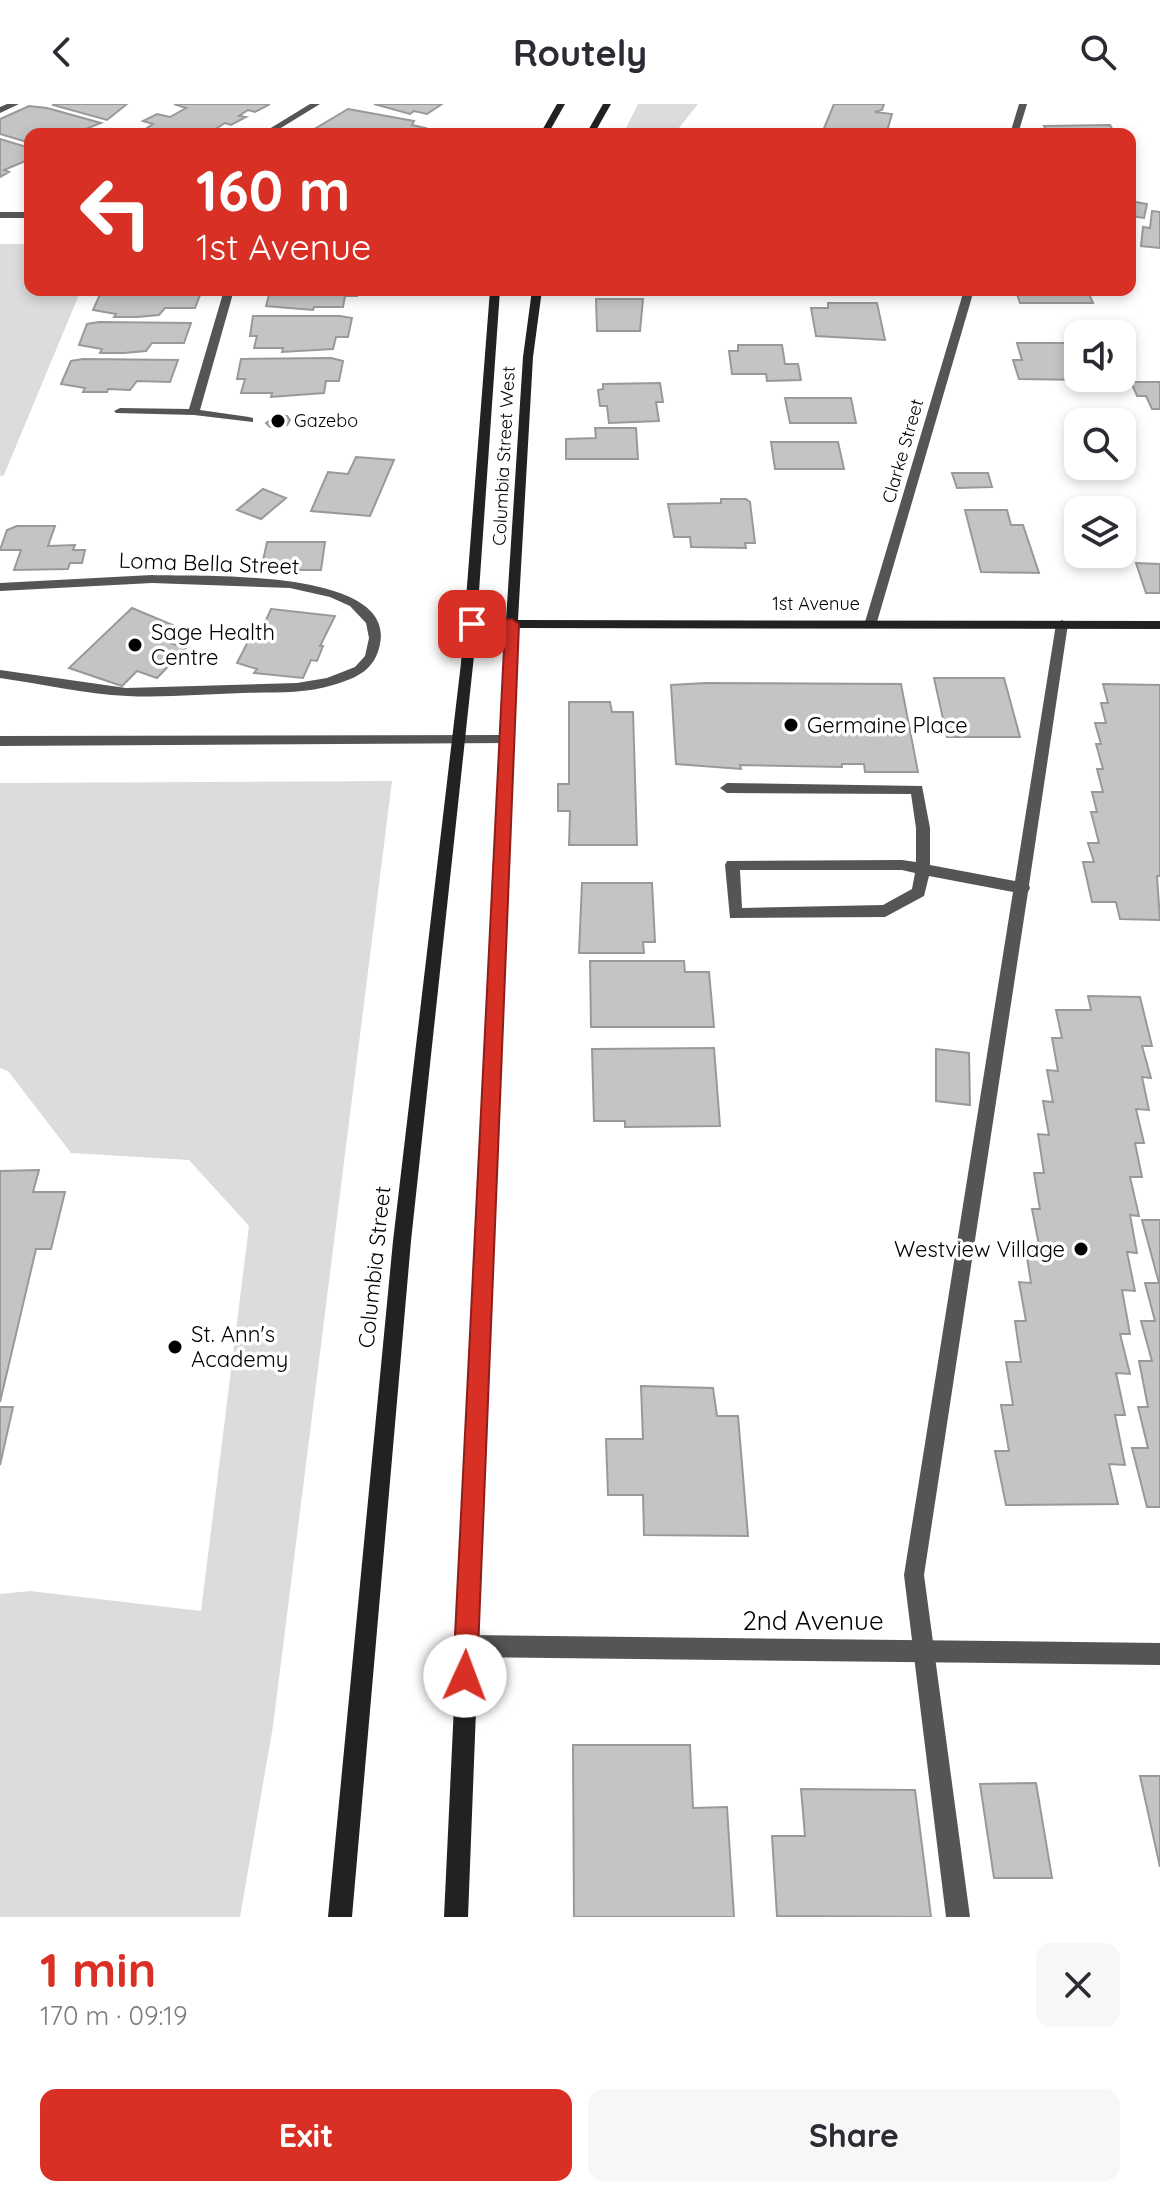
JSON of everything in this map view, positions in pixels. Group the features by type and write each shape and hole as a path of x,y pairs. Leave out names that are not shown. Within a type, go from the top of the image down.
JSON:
{"main road":[{"path":"547,128 561,104"},
{"path":"593,128 607,104"},
{"name":"Columbia Street West","path":"472,624 495,296"},
{"name":"Columbia Street West","path":"512,624 528,357 536,296"},
{"name":"1st Avenue","path":"472,624 871,622 1160,625"},
{"name":"Columbia Street","path":"340,1917 402,1241 472,624"},
{"path":"456,1917 512,624"}],"street":[{"path":"0,110 15,104"},
{"path":"275,128 316,104"},
{"path":"1016,128 1023,104"},
{"path":"0,215 24,215"},
{"path":"194,412 227,296"},
{"name":"Clarke Street","path":"871,622 967,296"},
{"path":"120,411 194,412 249,420"},
{"name":"Loma Bella Street","path":"0,587 152,579 290,584 334,594 354,603 372,622 375,638 371,657 360,670 329,682 297,687 126,692 0,674"},
{"path":"958,1917 914,1575 1062,624"},
{"path":"0,741 507,740"},
{"path":"727,788 917,789 926,836 924,869 919,892 885,911 735,914 732,865 902,865 924,869 1023,888"},
{"name":"2nd Avenue","path":"466,1646 1160,1654"}],"shaded area":[{"path":"638,104 698,104 679,128 626,128"},
{"path":"0,244 24,244 24,296 79,296 4,475 0,476"},
{"name":"St. Ann's Academy","path":"392,781 273,1726 240,1917 0,1917 0,1594 30,1591 201,1611 249,1226 189,1160 71,1153 8,1071 0,1068 0,783"}],"building":[{"path":"54,104 127,104 107,120 53,105"},
{"path":"174,104 270,104 255,112 248,110 239,116 246,117 217,128 147,128 153,124 143,121 157,114 170,117 186,108"},
{"path":"374,104 442,104 427,114 414,111 410,114"},
{"path":"834,104 884,104 882,110 875,112 892,114 888,128 824,128"},
{"path":"29,106 101,123 88,128 24,128 24,141 0,134 0,119"},
{"path":"348,109 414,121 412,125 425,128 316,128"},
{"path":"1110,125 1112,128 1045,128"},
{"path":"0,139 24,146 24,162 4,170 9,172 0,177"},
{"path":"1136,202 1147,204 1144,218 1136,217"},
{"path":"1152,211 1160,212 1160,248 1141,246 1143,227 1150,228"},
{"path":"99,296 200,296 195,308 165,308 159,315 114,317 116,314 93,310"},
{"path":"269,296 345,296 343,307 314,307 313,310 266,306"},
{"path":"1018,296 1090,296 1093,303 1020,303"},
{"path":"596,299 643,299 640,331 597,331"},
{"path":"828,303 877,303 885,340 816,336 811,308 828,308"},
{"path":"253,316 352,318 348,337 336,337 333,349 282,352 283,348 254,348 257,336 250,336"},
{"path":"191,323 184,343 152,343 146,351 100,353 102,349 79,345 87,324"},
{"path":"1017,343 1064,343 1064,380 1019,379 1013,360 1022,360"},
{"path":"738,345 782,345 785,364 798,364 801,380 767,381 766,374 732,374 729,351 738,351"},
{"path":"331,358 343,361 339,381 326,381 324,393 271,397 272,393 241,393 245,379 237,379 241,359"},
{"path":"178,360 170,382 137,381 130,390 108,389 107,392 83,392 85,388 61,384 71,361"},
{"path":"1136,382 1160,382 1160,409 1152,409 1146,396 1137,396"},
{"path":"660,383 663,402 656,402 659,421 609,423 607,406 600,406 598,390 603,389 603,384"},
{"path":"785,398 851,398 856,423 790,423"},
{"name":"Gazebo","path":"277,415 287,416 290,420 287,425 270,427 266,423"},
{"path":"595,428 636,428 638,459 566,459 566,439 596,438"},
{"path":"771,442 838,442 844,469 775,469"},
{"path":"356,457 394,460 370,516 311,511 328,472 348,474"},
{"path":"952,473 988,473 992,487 957,488"},
{"path":"263,489 286,498 261,519 237,510"},
{"path":"721,499 746,499 750,502 755,543 745,543 746,548 691,547 690,537 674,537 668,504 721,503"},
{"path":"965,510 1007,510 1011,525 1023,525 1039,573 981,572"},
{"path":"17,526 55,526 48,546 75,545 73,550 85,550 82,563 70,563 68,569 14,570 21,550 0,550 7,530"},
{"path":"267,542 325,542 321,570 261,570"},
{"path":"1136,563 1160,564 1160,593 1146,593"},
{"name":"Sage Health Centre","path":"132,608 180,628 167,642 186,648 157,678 137,671 122,686 69,668"},
{"name":"Sage Health Centre","path":"271,609 335,616 320,646 323,646 317,661 311,660 303,678 254,673 257,669 237,663 255,628 262,629"},
{"path":"934,678 1004,678 1020,737 947,737"},
{"name":"Germaine Place","path":"901,684 918,772 865,772 864,764 842,764 842,767 740,765 741,769 676,764 671,685"},
{"path":"1103,684 1160,685 1160,876 1157,876 1160,920 1120,919 1116,902 1092,902 1083,862 1094,862 1088,843 1099,843 1091,812 1097,812 1092,792 1103,792 1097,769 1103,769 1096,744 1101,744 1095,723 1106,723 1101,703 1108,703"},
{"path":"569,702 610,702 612,712 633,712 637,845 569,845 570,811 558,811 558,784 569,784"},
{"path":"582,883 652,883 655,942 643,942 644,953 579,953"},
{"path":"590,961 684,961 685,972 709,972 714,1027 591,1027"},
{"name":"Westview Village","path":"1088,996 1140,997 1152,1046 1142,1046 1151,1078 1142,1077 1149,1110 1136,1109 1144,1143 1135,1143 1142,1177 1130,1177 1139,1216 1130,1215 1137,1253 1127,1252 1135,1291 1122,1290 1130,1334 1120,1334 1130,1374 1116,1373 1125,1415 1115,1415 1125,1465 1109,1464 1118,1504 1006,1505 995,1451 1009,1451 1001,1405 1013,1405 1006,1362 1021,1362 1015,1321 1026,1321 1019,1282 1031,1283 1025,1244 1039,1245 1032,1209 1040,1209 1034,1173 1044,1173 1038,1134 1049,1135 1043,1101 1053,1102 1047,1070 1058,1071 1052,1038 1062,1038 1056,1010 1091,1010"},
{"path":"714,1048 720,1126 625,1127 625,1121 594,1121 592,1049"},
{"path":"936,1049 969,1053 970,1105 936,1101"},
{"path":"39,1170 33,1192 65,1192 51,1249 36,1249 0,1402 0,1171"},
{"path":"1142,1220 1160,1220 1160,1507 1147,1507 1132,1448 1148,1448 1138,1407 1148,1407 1139,1361 1152,1361 1141,1321 1155,1321 1145,1283 1159,1283"},
{"path":"641,1386 713,1388 717,1416 738,1416 748,1536 644,1535 643,1495 608,1495 606,1439 643,1439"},
{"path":"0,1407 13,1407 0,1465"},
{"path":"573,1745 690,1745 693,1808 727,1807 734,1917 574,1917"},
{"path":"1140,1776 1160,1776 1160,1867"},
{"path":"1036,1783 1052,1878 994,1878 980,1784"},
{"path":"801,1789 915,1790 931,1917 777,1916 772,1836 805,1836"}],"place":[{"name":"Gazebo","path":"278,421"},
{"name":"Sage Health Centre","path":"135,645"},
{"name":"Germaine Place","path":"791,725"},
{"name":"Westview Village","path":"1081,1249"},
{"name":"St. Ann's Academy","path":"175,1347"}],"route":[{"path":"465,1676 512,624 472,624"}]}
